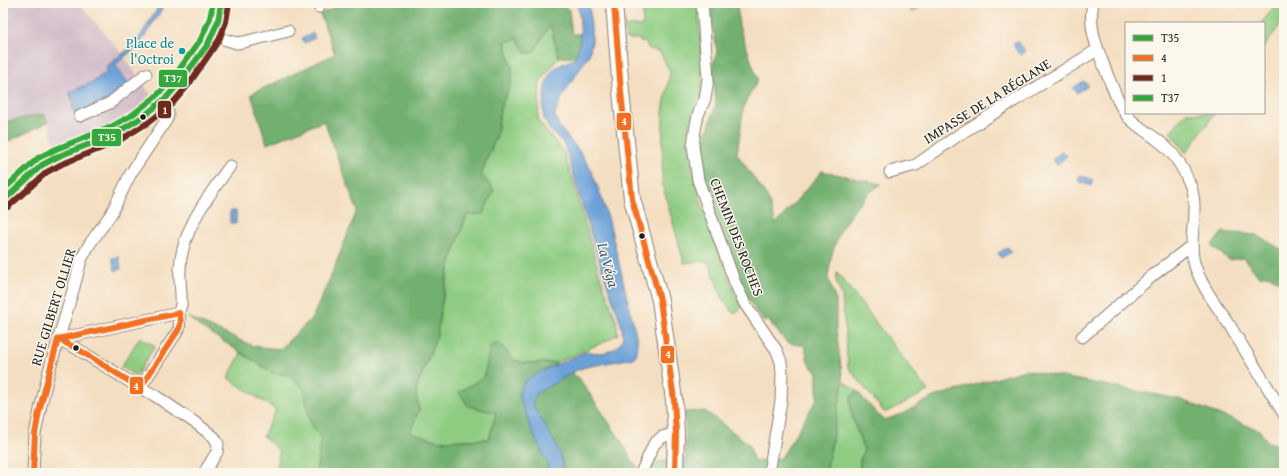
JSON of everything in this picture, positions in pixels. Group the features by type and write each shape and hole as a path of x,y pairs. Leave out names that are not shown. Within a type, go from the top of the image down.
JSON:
{"main road":[{"path":"3,201 42,165 112,135 164,100 200,56 213,36 220,14 221,3"},
{"path":"614,3 632,199 660,300 674,400 676,433 675,473"}],"street":[{"name":"CHEMIN DES ROCHES","path":"702,3 708,79 705,99 698,115 694,130 694,146 698,180 735,283 745,304 777,351 781,362 781,400 769,473"},
{"path":"1093,3 1092,28 1097,50 1117,99 1125,112"},
{"path":"213,36 237,43 288,31"},
{"name":"IMPASSE DE LA RÉGLANE","path":"890,172 916,165 960,134 1097,50"},
{"path":"80,116 110,103 146,74"},
{"name":"RUE GILBERT OLLIER","path":"33,473 35,434 39,412 58,339 84,253 106,222 132,172 167,119 168,114 164,100"},
{"path":"1127,114 1134,122 1169,149 1190,183 1194,201 1192,254 1195,265 1204,284 1284,414"},
{"path":"140,388 179,329 181,321 179,313 181,305 181,252 203,206 230,166"},
{"path":"1082,337 1152,276 1192,245"},
{"path":"58,339 179,313"},
{"path":"58,339 76,348 140,388 154,395 214,437 218,444 217,452 204,473"},
{"path":"641,473 654,444 662,437 676,433"}],"shaded area":[{"path":"3,3 79,3 122,54 153,98 116,128 57,152 44,114 3,122"}],"green space":[{"path":"345,3 550,3 551,5 561,3 569,10 572,34 581,34 578,3 589,3 592,41 588,58 559,57 550,25 533,53 525,53 518,39 505,42 512,67 511,84 500,109 497,135 481,174 494,190 483,214 467,215 453,254 444,288 437,336 418,383 416,393 419,410 410,432 439,441 489,439 496,413 468,406 459,392 484,377 490,346 499,343 514,360 524,363 555,363 579,378 620,439 639,471 637,473 314,473 317,467 321,438 310,423 304,388 288,375 273,373 199,326 188,317 253,346 280,349 312,318 331,276 357,210 324,121 267,144 251,94 335,54 320,14"},
{"path":"670,3 674,8 678,3 698,3 703,84 689,129 688,144 697,187 707,222 727,274 742,307 734,314 723,300 708,261 684,263 662,183 663,112 670,72 660,52 649,49 645,42 640,42 640,39 626,39 625,26 643,26 643,9"},
{"path":"713,3 737,3 739,26 758,80 744,105 737,154 767,196 776,224 822,171 881,184 869,193 842,227 831,257 828,278 836,301 836,329 843,381 826,473 684,473 686,456 685,412 705,411 749,444 754,462 781,458 817,399 817,373 808,363 805,346 787,343 768,320 764,322 750,302 715,217 705,179 704,144 716,103 712,67 717,52 711,15"},
{"path":"914,3 925,3 912,13 909,10"},
{"path":"1268,3 1284,3 1284,19 1265,46 1265,22 1262,22 1273,9"},
{"path":"550,25 559,57 540,82 538,121 563,151 574,184 599,273 616,320 618,334 604,342 555,363 524,363 513,360 499,343 484,377 468,406 496,413 489,439 439,441 409,432 419,410 416,393 418,383 431,353 453,254 497,135 500,109 511,84 512,67 505,41 518,39 525,52"},
{"path":"44,114 48,122 3,144 3,122"},
{"path":"1185,114 1214,114 1186,153 1170,132"},
{"path":"1223,232 1257,235 1284,251 1284,284 1268,275 1259,277 1244,258 1229,260 1211,246"},
{"path":"837,272 928,391 889,411 884,412 848,367 842,296 836,281"},
{"path":"140,337 155,346 136,376 121,367"},
{"path":"241,353 273,373 288,375 304,388 310,423 321,438 317,467 314,473 277,473 279,451 263,436 276,410 228,378"},
{"path":"1025,370 1179,399 1259,430 1268,442 1284,446 1284,473 860,473 860,460 864,450 854,424 850,403 851,398 857,391 877,414 885,420 904,413 933,397"},
{"path":"843,381 857,391 851,399 854,423 864,450 860,460 860,473 826,473"},
{"path":"667,461 668,471 666,473 646,473 653,463"}],"water":[{"path":"161,3 166,3 139,45 115,65 129,84 104,103 75,114 72,106 74,105 69,92 93,82 108,71 106,67 136,43"},
{"name":"La Véga","path":"577,3 589,3 592,41 589,55 563,95 555,117 560,128 580,152 591,170 600,193 609,221 637,339 638,349 633,358 577,370 537,393 533,401 533,405 557,447 563,465 563,473 546,473 548,465 531,429 519,395 524,382 536,374 585,352 600,353 610,351 621,343 623,336 620,320 595,247 568,156 563,143 550,130 544,120 543,108 546,84 551,72 556,67 574,59 579,45 580,24"},
{"path":"313,33 315,38 304,43 302,38"},
{"path":"1018,41 1025,51 1020,55 1013,45"},
{"path":"1084,81 1088,86 1077,93 1073,88"},
{"path":"1062,151 1067,156 1057,165 1052,160"},
{"path":"1080,175 1093,180 1091,186 1078,181"},
{"path":"231,211 236,211 236,224 230,223"},
{"path":"1008,247 1011,252 1001,258 998,253"},
{"path":"119,257 121,269 115,271 112,258"}],"transit line":[{"name":"T37","path":"3,190 38,158 56,149 109,128 132,115 154,98 171,81 201,39 210,18 213,3"},
{"name":"T35","path":"3,201 42,165 59,156 113,135 144,116 166,98 180,82 208,44 218,21 221,3"},
{"name":"4","path":"614,3 632,199 660,300 674,400 676,433 675,473"},
{"name":"1","path":"8,207 47,172 62,164 117,142 149,122 172,104 189,84 219,40 226,22 229,4"},
{"name":"4","path":"58,339 76,348 140,388 179,329 181,321 179,313"},
{"name":"4","path":"58,339 179,313"},
{"name":"4","path":"33,473 35,434 39,412 58,339"}],"place":[{"name":"Place de l'Octroi","path":"182,51"}]}
